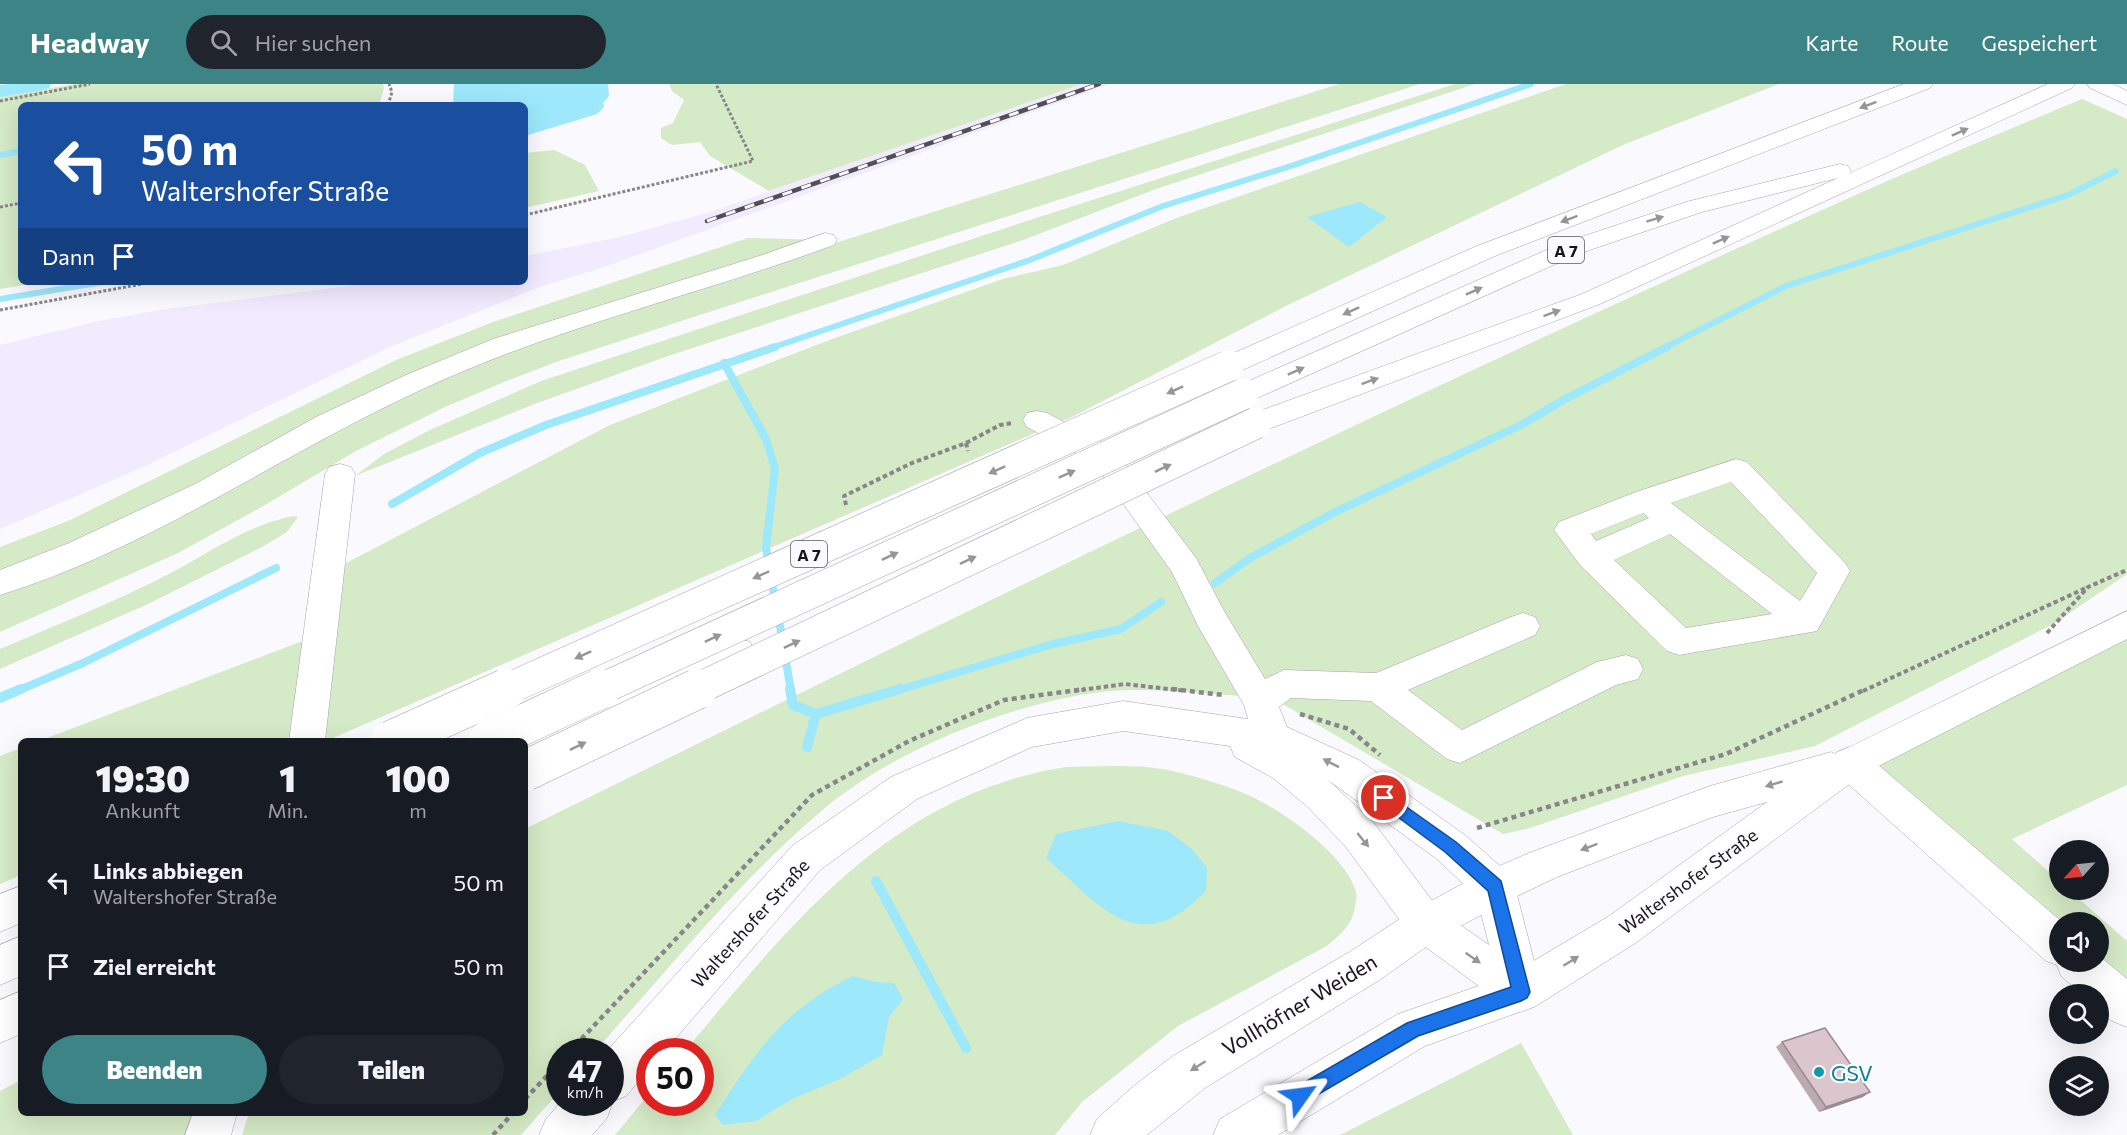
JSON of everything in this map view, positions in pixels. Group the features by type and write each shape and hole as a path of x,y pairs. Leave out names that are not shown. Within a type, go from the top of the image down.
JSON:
{"main road":[{"name":"A 7","path":"398,738 1486,251 1923,84"},
{"name":"A 7","path":"528,770 1256,423 1591,299 2065,84"},
{"path":"2097,84 2127,99"},
{"name":"A 7","path":"495,738 1243,394 1569,249 1694,207 1906,156"},
{"path":"0,583 80,551 206,492 328,423 416,381 502,345 754,266 825,240"},
{"path":"1037,420 1103,455 1185,566 1210,617 1260,702 1273,737"},
{"path":"1736,470 1834,571 1804,622 1679,642 1591,557 1570,530 1647,500 1736,470"},
{"path":"307,738 340,474"},
{"path":"1647,500 1804,622"},
{"path":"1591,557 1673,520"},
{"name":"Waltershofer Straße","path":"1217,729 1286,767 1321,796 1360,835 1426,924 1521,992 1623,929 1850,763 2127,624"},
{"path":"1260,702 1284,684 1378,687 1523,626"},
{"path":"528,740 738,651"},
{"path":"1378,687 1460,748 1609,672 1626,669"},
{"name":"Waltershofer Straße","path":"624,1064 806,858 904,788 1027,733 1123,716 1273,737 1346,771 1450,847 1495,886 1543,865 1710,802 1850,763"},
{"path":"1850,763 2049,937"},
{"path":"1236,1135 1413,1029 1521,992 1495,886"},
{"name":"Vollhöfner Weiden","path":"1113,1135 1152,1100 1189,1072 1366,965 1426,924 1495,886"},
{"path":"0,913 18,905"},
{"path":"0,965 18,957"},
{"path":"0,978 18,969"},
{"path":"2088,972 2127,1006"},
{"path":"0,1022 18,1013"},
{"path":"208,1135 214,1116"},
{"path":"562,1135 579,1116"}],"path":[{"path":"0,101 90,84"},
{"path":"389,84 392,92 389,102"},
{"path":"528,214 753,161 716,84"},
{"path":"0,207 18,204"},
{"path":"0,310 137,285"},
{"path":"1726,754 2127,570"},
{"path":"2012,680 2055,623 2088,587"},
{"path":"582,1038 717,892 812,795 909,741"},
{"path":"528,1097 546,1077"},
{"path":"493,1135 510,1116"}],"shaded area":[{"path":"1082,84 1111,84 604,267 537,288 394,345 143,467 0,529 0,345 99,321 166,309 356,285 528,285 528,255 620,237 707,213"}],"green space":[{"path":"74,84 383,84 384,88 380,102 18,102 18,285 24,285 0,289 0,97"},
{"path":"669,84 1082,84 769,191 710,156 700,142 672,145 661,138 661,128 673,123 684,100 672,91"},
{"path":"1339,84 1420,84 712,311 556,362 504,382 445,407 356,451 178,553 0,632 0,589 454,368 737,274"},
{"path":"1455,84 1475,84 1156,189 1023,240 665,357 532,405 355,476 384,454 430,430 541,381 1030,220"},
{"path":"1566,84 1779,84 1625,144 1290,304 1074,416 333,738 47,738 321,634 329,572 610,425 832,339 1003,279 1063,265 1179,217"},
{"path":"2082,99 2127,119 2127,574 2055,623 1815,746 1683,776 1530,828 1503,834 1252,686 1241,696 1136,690 1101,692 1027,707 989,719 915,751 848,790 819,813 760,868 606,1038 546,1038 546,1107 521,1135 242,1135 248,1116 528,1116 528,828 1008,592 1331,437 1493,360 1852,197"},
{"path":"554,150 585,165 599,191 528,207 528,153"},
{"path":"748,238 825,240 502,345 0,583 0,547 68,521 396,360 493,322"},
{"path":"294,516 298,517 287,532 262,547 148,604 0,669 0,649 169,574 245,532"},
{"path":"2127,624 2127,785 2012,839 2049,872 2049,900 2080,900 2094,912 2049,914 1850,763"},
{"path":"18,749 18,876 0,884 0,756"},
{"path":"1066,767 1150,767 1192,776 1241,792 1291,820 1325,847 1339,862 1350,877 1356,892 1351,920 1327,946 1178,1026 1082,1102 1055,1135 615,1135 636,1110 636,1116 714,1116 714,1038 696,1038 764,957 850,872 897,836 948,805 1004,782"},
{"path":"2109,925 2127,941 2127,1006 2109,990 2109,984 2102,984 2088,972 2109,972"},
{"path":"1521,1043 1573,1135 1340,1135"},
{"path":"18,1082 18,1116 201,1116 197,1135 0,1135 0,1091"}],"water":[{"path":"454,84 608,84 609,96 603,103 604,107 597,114 528,135 528,102 453,102"},
{"path":"1360,202 1387,217 1349,247 1307,217"},
{"path":"1118,821 1168,831 1192,849 1207,868 1206,891 1182,912 1160,922 1140,924 1122,919 1103,908 1046,858 1056,834"},
{"path":"853,976 874,982 894,983 903,999 889,1017 882,1055 840,1079 794,1098 756,1121 723,1125 715,1115 758,1052 789,1018 829,989"}],"building":[{"name":"GSV","path":"1825,1028 1870,1092 1826,1107 1782,1042"}],"waterway":[{"path":"0,91 42,84"},
{"path":"771,348 1030,260 1163,206 1291,166 1531,84"},
{"path":"0,155 18,152"},
{"path":"1664,348 1786,286 2068,195 2116,171"},
{"path":"0,299 85,285"},
{"path":"725,364 775,347"},
{"path":"1215,583 1250,558 1337,511 1521,425 1567,398 1667,347"},
{"path":"392,504 480,453 546,425 725,364"},
{"path":"725,364 766,439 775,469 766,547 775,601"},
{"path":"17,691 83,663 276,568"},
{"path":"895,691 1053,644 1121,629 1161,602"},
{"path":"778,614 791,691"},
{"path":"0,698 21,689"},
{"path":"790,689 793,705 816,714"},
{"path":"816,714 900,689"},
{"path":"807,747 816,714"},
{"path":"876,881 966,1048"}],"railway":[{"path":"707,221 1099,84"}],"place":[{"name":"GSV","path":"1819,1072"}],"route":[{"path":"1300,1096 1413,1029 1521,992 1495,886 1450,847 1384,798"}]}
